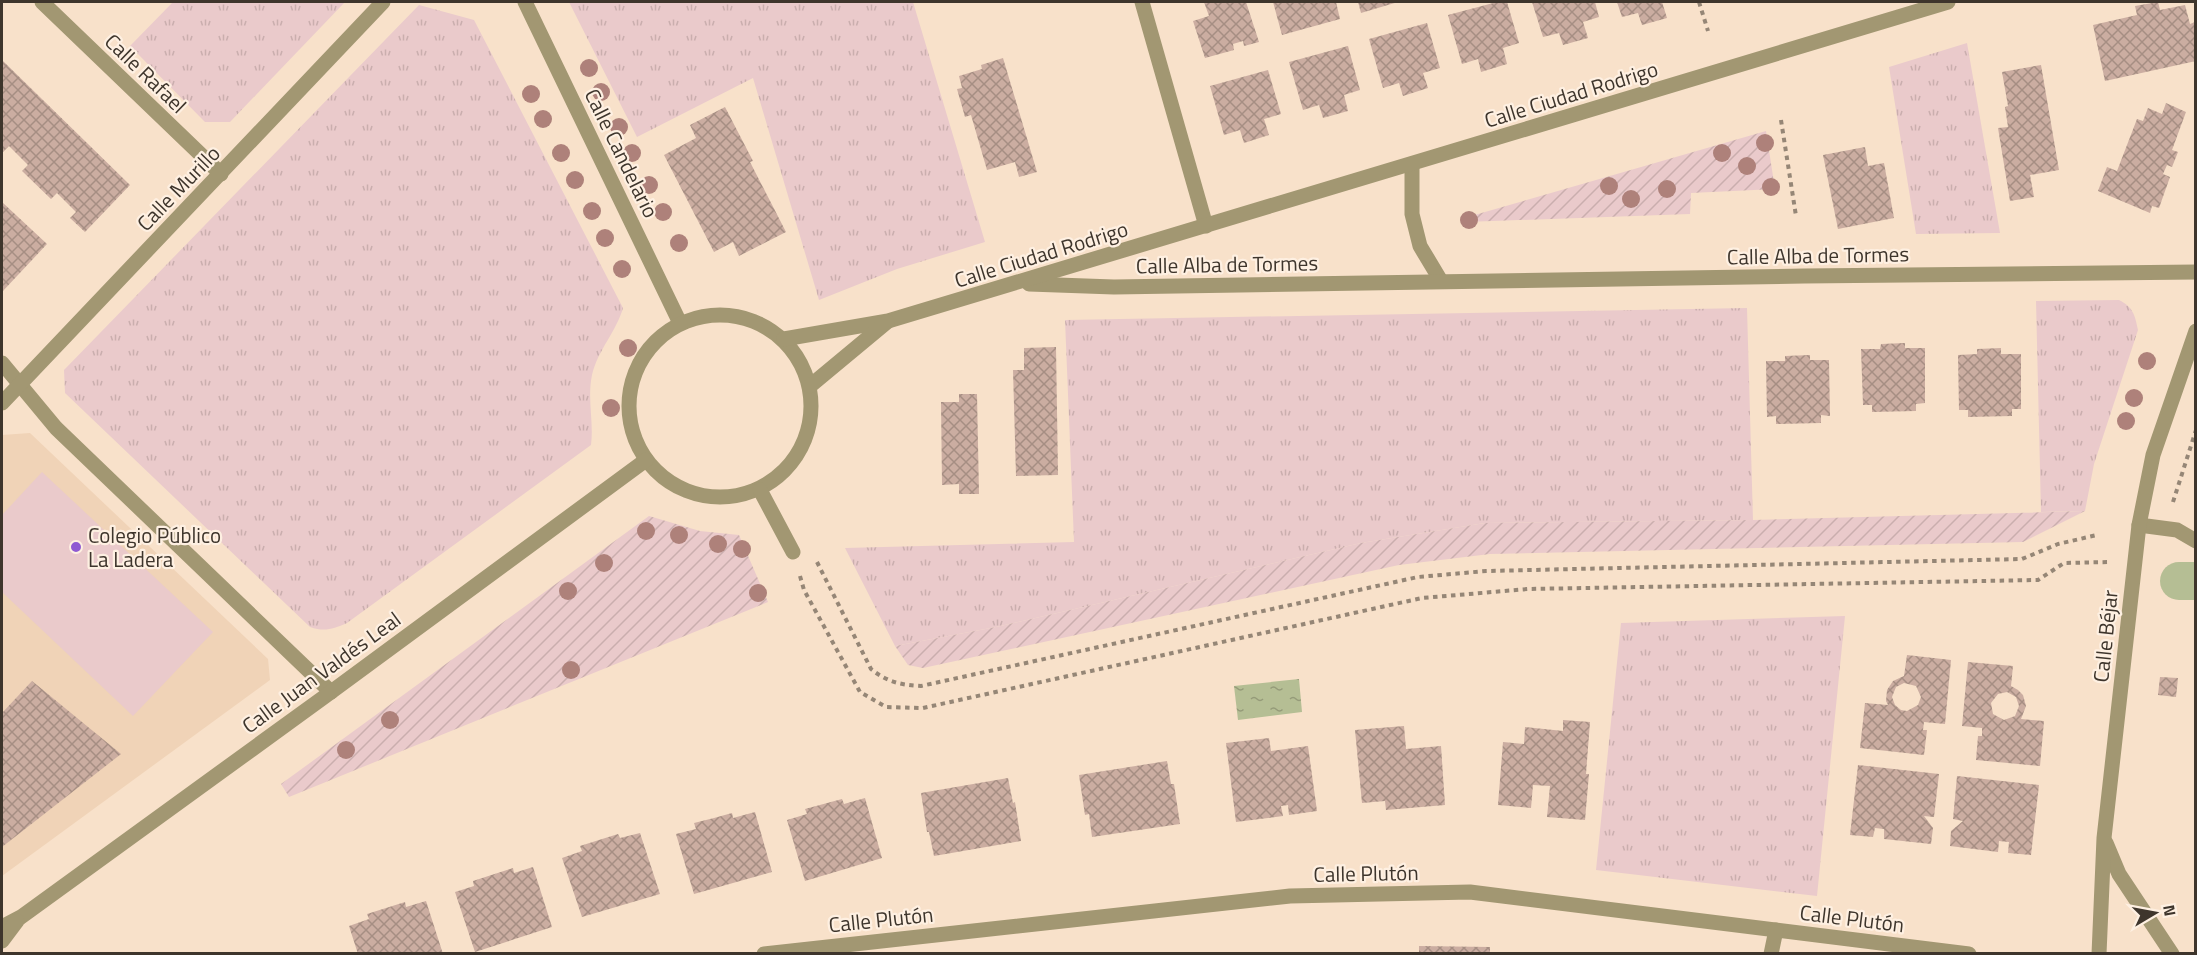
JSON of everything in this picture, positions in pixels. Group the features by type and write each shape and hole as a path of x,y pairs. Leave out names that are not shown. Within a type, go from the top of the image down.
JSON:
{"street":[{"name":"Calle Rafael","path":"42,2 221,174"},
{"name":"Calle Murillo","path":"2,403 383,2"},
{"name":"Calle Candelario","path":"525,2 680,323"},
{"path":"1142,2 1206,226"},
{"name":"Calle Ciudad Rodrigo","path":"784,339 888,321 1948,2"},
{"path":"1412,164 1412,214 1420,246 1441,281"},
{"name":"Calle Alba de Tormes","path":"1014,284 1114,287 2196,272"},
{"path":"707,315 735,315 762,323 784,339 810,386 811,427 792,464 760,490 719,499 677,488 646,460 630,423 631,384 649,348 680,323 707,315"},
{"name":"Calle Ciudad Rodrigo","path":"810,386 888,321"},
{"name":"Calle Béjar","path":"2099,954 2104,838 2139,525 2153,455 2196,331"},
{"path":"2,363 56,428 331,692"},
{"name":"Calle Juan Valdés Leal","path":"2,927 21,916 331,692 646,460"},
{"path":"760,490 793,552"},
{"path":"2139,525 2177,530 2196,541"},
{"path":"2104,838 2119,874 2172,954"},
{"name":"Calle Plutón","path":"764,954 1256,900 1314,896 1470,892 1969,954"},
{"name":"Calle Juan Valdés Leal","path":"2,940 21,916"},
{"path":"1771,954 1776,930"}],"path":[{"path":"1699,2 1708,31"},
{"path":"1781,120 1796,216"},
{"path":"815,558 871,669 883,679 900,685 921,686 1418,577 1486,571 2022,559 2058,544 2097,535"},
{"path":"793,552 804,590 860,692 886,707 923,708 1422,598 1528,589 2038,580 2064,563 2093,561"}],"shaded area":[{"name":"Colegio Público La Ladera","path":"30,433 268,659 270,680 2,876 2,435"}],"green space":[{"path":"173,2 345,2 230,122 205,122 130,46"},
{"path":"569,2 913,2 985,242 897,269 819,300 753,78 637,137"},
{"path":"419,5 474,20 623,308 598,357 592,375 591,445 347,623 325,630 310,627 65,393 64,370"},
{"path":"1967,43 2000,233 1916,234 1889,67"},
{"path":"1766,131 1775,189 1691,193 1690,214 1465,222 1464,218"},
{"path":"2119,300 2133,312 2138,330 2094,464 2085,511 2041,512 2036,301"},
{"path":"1747,308 1753,520 1485,523 1361,543 996,627 895,646 845,548 1074,542 1065,320"},
{"path":"42,472 213,632 133,716 2,592 2,515"},
{"path":"2085,511 2023,542 1490,554 1399,565 923,668 908,665 895,646 996,627 1361,543 1485,523 1753,520"},
{"path":"649,516 700,531 739,535 768,602 289,797 281,784"},
{"path":"1845,616 1817,896 1596,870 1621,623"}],"water":[{"path":"1299,679 1302,712 1238,720 1234,686"}],"building":[{"path":"1204,2 1246,2 1259,42 1244,46 1243,41 1233,44 1234,50 1205,58 1193,21 1209,16"},
{"path":"1273,2 1336,2 1340,19 1282,35"},
{"path":"1358,2 1398,2 1361,13"},
{"path":"1497,2 1507,2 1519,43 1503,48 1507,64 1481,72 1478,59 1462,64 1448,15"},
{"path":"1532,2 1595,2 1599,17 1583,22 1588,38 1563,45 1559,33 1543,37"},
{"path":"1617,2 1662,2 1667,18 1642,25 1638,13 1622,17"},
{"path":"2158,2 2160,10 2185,5 2190,24 2195,22 2196,25 2196,61 2105,81 2093,25 2137,15 2135,6"},
{"path":"1427,23 1440,68 1423,73 1428,88 1403,96 1399,83 1383,88 1369,39"},
{"path":"1348,46 1360,90 1344,95 1348,111 1323,118 1319,105 1303,110 1289,62"},
{"path":"1003,58 1037,172 1019,177 1015,162 987,170 971,115 965,117 957,89 962,88 959,76 982,69 981,65"},
{"path":"2,60 130,185 85,232 70,218 76,212 57,193 51,199 22,171 28,165 9,146 2,151"},
{"path":"2041,65 2059,170 2030,175 2034,197 2010,201 1998,128 2008,127 2005,107 2008,106 2002,72"},
{"path":"1268,70 1281,114 1264,119 1269,135 1244,143 1240,130 1224,135 1210,86"},
{"path":"2166,103 2186,112 2172,150 2178,152 2172,167 2167,165 2163,174 2170,177 2159,208 2152,206 2150,213 2098,191 2107,167 2117,171 2137,119 2143,121 2148,108 2162,114"},
{"path":"725,107 786,232 739,256 733,242 714,252 664,155 696,138 690,125"},
{"path":"1865,147 1868,166 1884,163 1894,218 1838,229 1823,155"},
{"path":"2,202 47,244 2,292"},
{"path":"1905,343 1905,348 1925,348 1925,403 1916,404 1916,411 1872,412 1872,405 1863,405 1861,349 1880,349 1881,344"},
{"path":"1056,347 1058,475 1016,476 1013,370 1024,370 1024,348"},
{"path":"2001,348 2001,354 2021,354 2021,409 2012,409 2012,416 1968,417 1968,410 1959,410 1958,355 1977,354 1977,349"},
{"path":"1810,355 1810,360 1829,360 1830,416 1821,415 1821,423 1776,424 1776,416 1767,417 1766,361 1785,361 1785,356"},
{"path":"959,394 977,394 979,494 959,494 959,484 942,485 941,402 959,402"},
{"path":"1907,655 1951,660 1945,724 1924,722 1923,730 1927,730 1924,755 1860,748 1865,703 1888,705 1887,690 1893,681 1904,676","holes":["1904,683 1916,686 1921,697 1918,705 1907,711 1895,705 1892,697 1896,687"]},
{"path":"1968,662 2013,666 2011,686 2023,695 2026,706 2021,719 2044,721 2040,766 1976,760 1978,736 1982,736 1982,728 1962,726","holes":["2007,692 2016,697 2019,706 2015,716 2004,720 1993,714 1991,703 1998,694"]},
{"path":"2160,677 2178,678 2176,697 2158,695"},
{"path":"32,681 121,754 2,847 2,713"},
{"path":"1563,720 1590,722 1585,820 1547,817 1550,786 1533,785 1531,808 1498,805 1503,742 1524,744 1525,727 1563,731"},
{"path":"1404,726 1406,749 1441,746 1445,805 1386,810 1385,801 1362,803 1355,730"},
{"path":"1269,738 1271,751 1308,746 1317,811 1289,815 1288,805 1281,806 1283,816 1236,822 1226,743"},
{"path":"1167,761 1171,784 1174,784 1180,824 1092,837 1089,814 1085,815 1079,775"},
{"path":"1858,765 1939,774 1934,817 1924,816 1933,828 1931,844 1884,839 1884,829 1875,828 1873,837 1850,835"},
{"path":"1957,776 2039,785 2031,855 2008,853 2009,842 1999,841 1998,852 1950,846 1951,831 1963,821 1953,819"},
{"path":"1008,778 1013,803 1015,802 1021,841 934,856 929,832 927,832 921,793"},
{"path":"865,798 882,858 805,881 787,820 807,814 805,809 842,799 844,804"},
{"path":"755,812 772,872 694,894 676,834 696,829 694,823 732,813 733,818"},
{"path":"640,833 660,894 582,917 562,858 582,851 580,846 618,834 620,838"},
{"path":"533,867 552,927 475,952 455,892 474,886 473,881 513,868 514,873"},
{"path":"426,901 443,954 358,954 349,926 369,919 367,914 405,902 406,907"},
{"path":"1419,946 1490,947 1490,954 1419,954"}],"waterway":[{"path":"2179,581 2196,581"}],"place":[{"name":"Colegio Público La Ladera","path":"76,547"}]}
